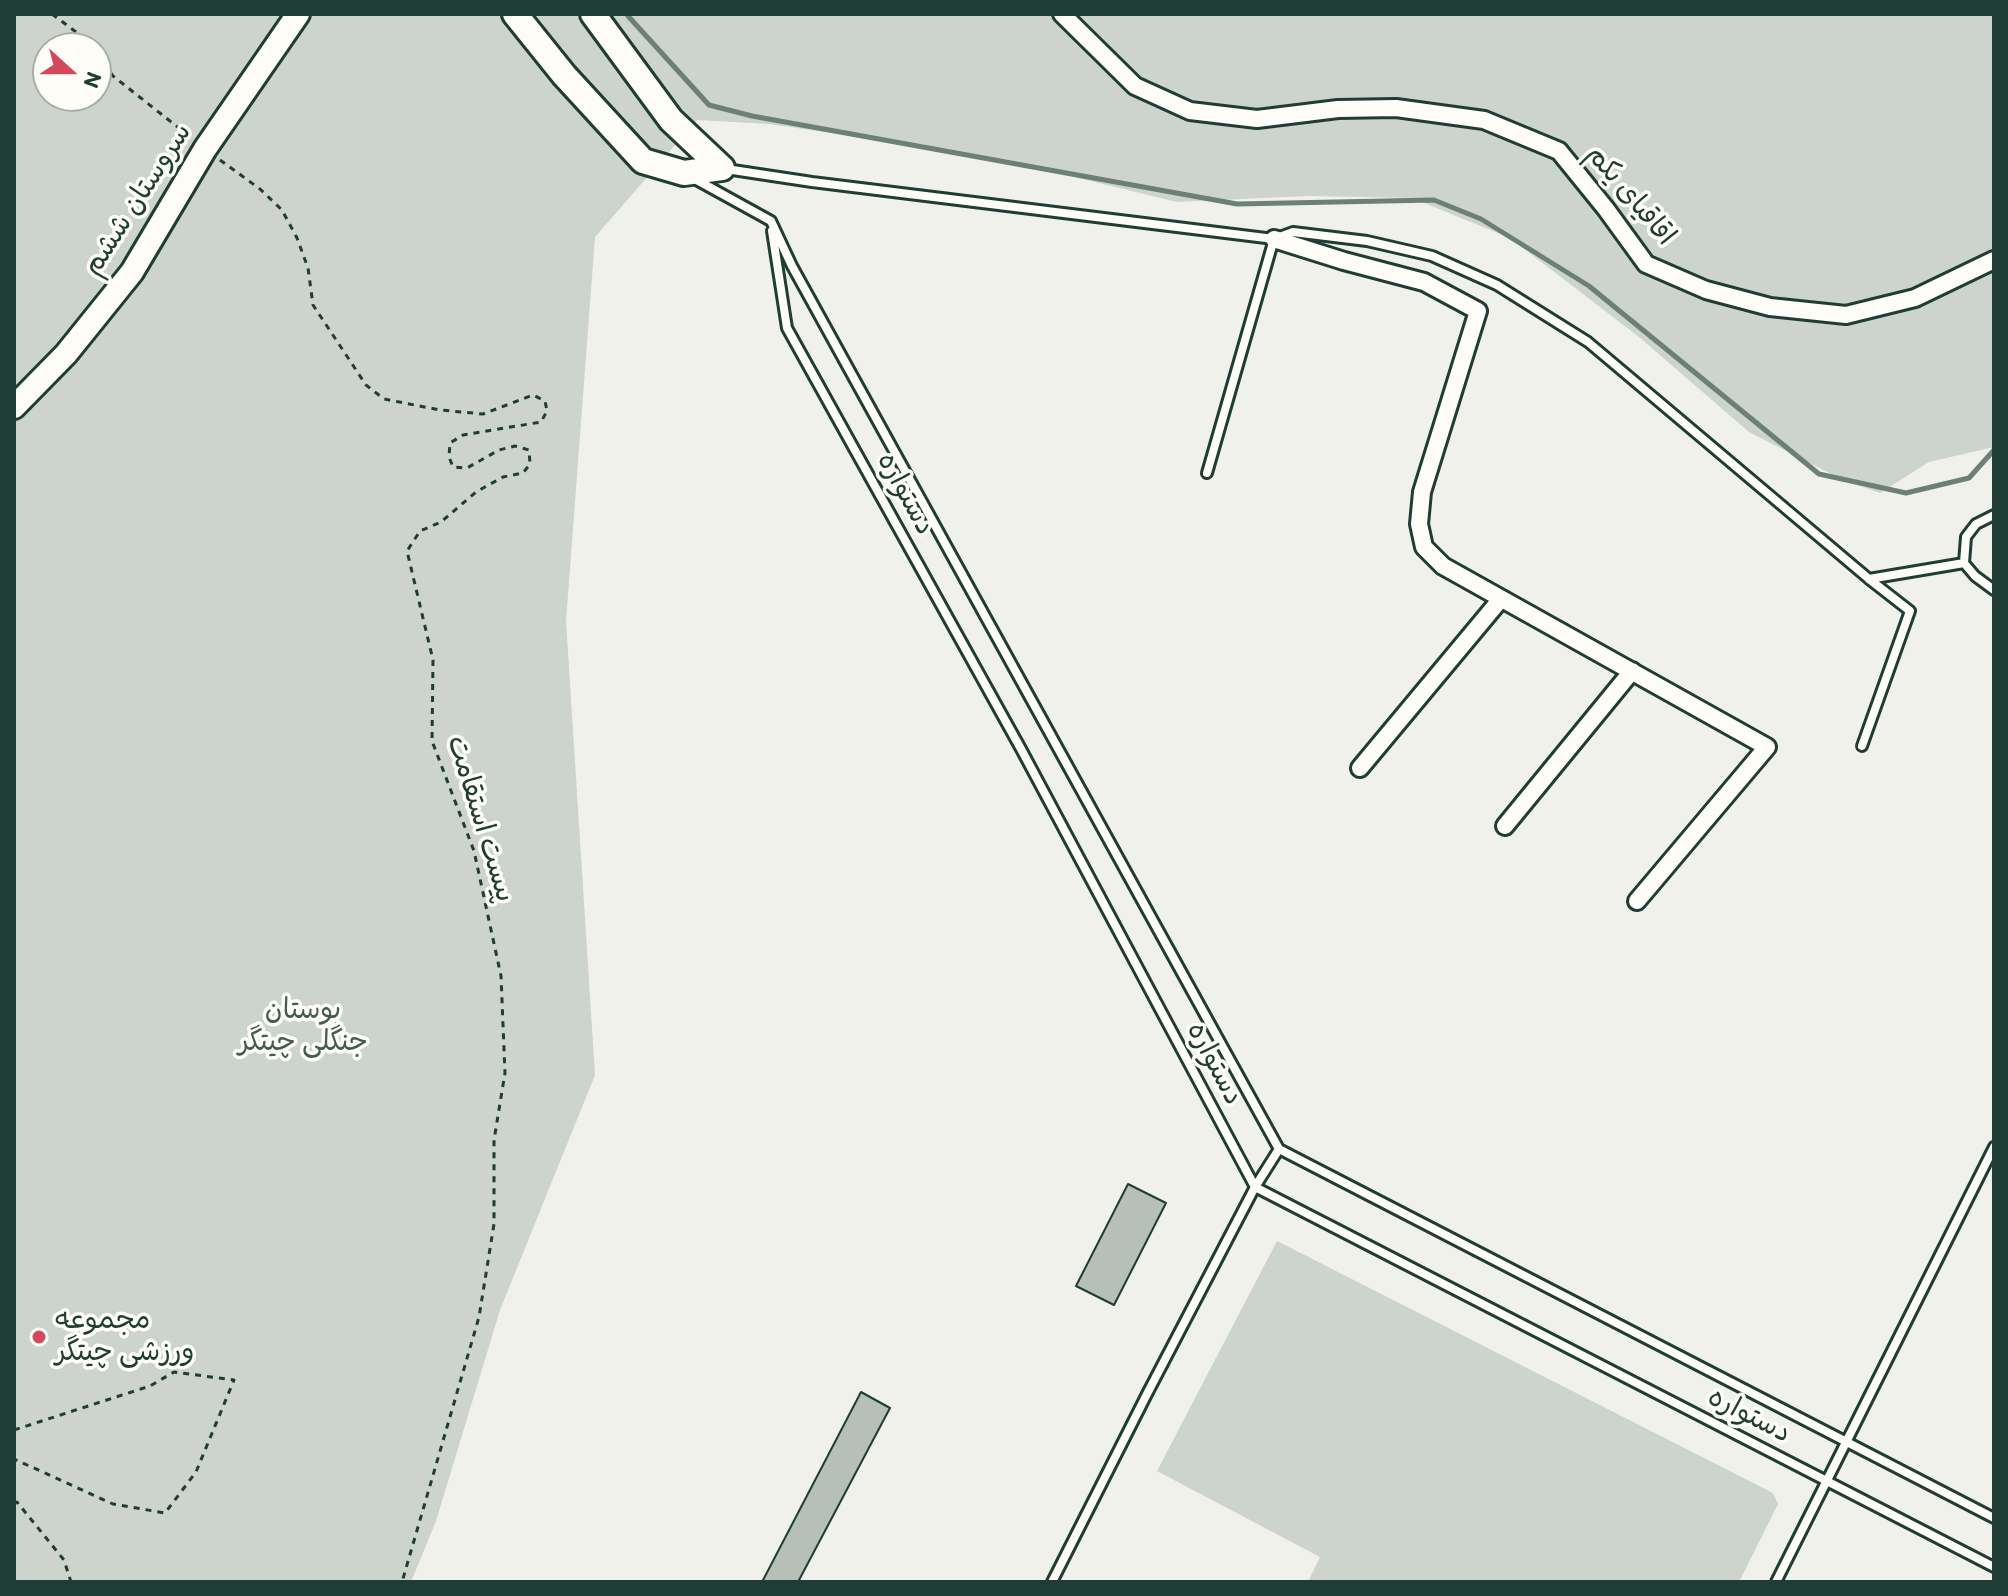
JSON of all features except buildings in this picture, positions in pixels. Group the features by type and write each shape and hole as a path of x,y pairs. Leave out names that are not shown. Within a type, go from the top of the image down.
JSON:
{"main road":[{"path":"515,14 564,75 643,161 684,173 722,168"},
{"path":"593,14 671,120 722,168"}],"street":[{"name":"سروستان ششم","path":"14,407 66,354 132,272 205,149 298,14"},
{"name":"اقاقیای یکم","path":"1062,14 1135,86 1190,111 1257,119 1338,109 1396,108 1484,120 1559,151 1646,264 1706,290 1770,307 1846,315 1915,298 1994,260"},
{"path":"1274,239 1424,282 1478,311 1422,492 1419,524 1424,547 1443,566 1500,600 1767,747 1637,901"},
{"path":"1360,768 1500,600"},
{"path":"1505,826 1632,671"}],"lane":[{"path":"722,168 812,182 1274,239 1293,232 1367,241 1432,256 1497,285 1588,342 1910,611 1862,746"},
{"path":"684,173 771,221 792,266 1279,1149 1994,1518"},
{"name":"دستواره","path":"771,221 787,328 1013,736 1255,1187 1994,1567"},
{"path":"1207,473 1274,239"},
{"path":"1994,515 1976,524 1966,537 1964,563 1994,590"},
{"path":"1869,579 1964,563"},
{"path":"1776,1582 1994,1147"},
{"path":"1052,1582 1255,1187 1279,1149"}],"path":[{"path":"52,14 76,32"},
{"name":"پیست استقامت","path":"112,75 260,189 282,210 308,268 313,305 366,385 384,399 440,410 483,414 533,395 545,401 547,411 541,422 463,435 450,443 449,457 453,467 467,468 499,450 515,446 529,450 530,464 523,473 503,477 476,492 441,522 420,531 407,551 433,660 432,741 474,851 501,976 505,1073 494,1140 494,1224 479,1317 402,1582"},
{"path":"14,1430 150,1386 174,1372 234,1380 196,1472 165,1513 113,1504 14,1459"},
{"path":"14,1504 17,1502 64,1560 71,1582"}],"green space":[{"name":"بوستان جنگلی چیتگر","path":"14,14 1994,14 1994,447 1929,462 1880,493 1841,479 1749,432 1639,337 1510,238 1412,198 1307,196 1177,202 1062,174 920,146 769,124 697,120 595,237 566,621 595,1075 500,1310 436,1521 411,1582 14,1582"},
{"path":"1277,1241 1773,1493 1778,1504 1739,1582 1308,1582 1320,1557 1157,1471"}],"waterway":[{"path":"628,16 709,105 752,116 1237,204 1434,200 1481,219 1589,286 1819,474 1906,493 1969,478 1994,450"}],"place":[{"name":"مجموعه ورزشی چیتگر","path":"39,1337"}]}
